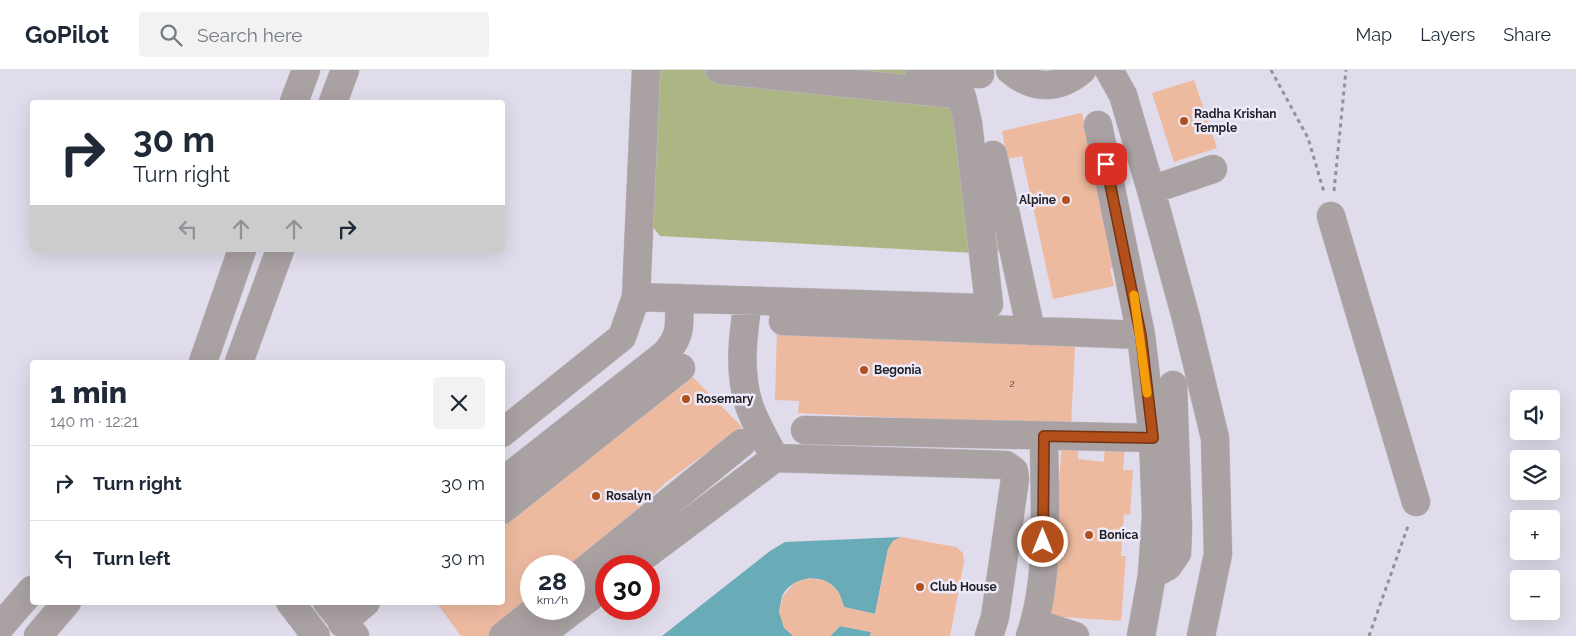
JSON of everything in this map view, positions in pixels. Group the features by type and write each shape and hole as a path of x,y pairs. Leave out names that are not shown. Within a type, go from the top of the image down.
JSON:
{"street":[{"path":"295,100 306,70"},
{"path":"334,100 344,70"},
{"path":"505,432 622,337 636,297 646,70"},
{"path":"720,70 954,94 962,97"},
{"path":"919,70 983,72"},
{"path":"1010,70 1024,80 1040,85 1056,85 1071,79 1082,70"},
{"path":"1109,70 1123,94 1151,190 1215,438 1218,554 1201,636"},
{"path":"962,97 983,72"},
{"path":"636,297 986,308 989,300 968,123 962,97"},
{"path":"1098,124 1141,336 1153,438 1156,516 1152,575 1141,636"},
{"path":"993,155 1031,331"},
{"path":"1151,190 1213,169"},
{"path":"1331,216 1416,502"},
{"path":"204,360 241,252"},
{"path":"240,360 279,252"},
{"path":"505,480 665,354 676,342 679,331 679,298"},
{"path":"748,300 742,346 744,380 749,405 774,458"},
{"path":"783,321 1141,336"},
{"path":"505,508 681,368"},
{"path":"1152,575 1168,566 1177,553 1178,528 1168,385 1201,380"},
{"path":"805,430 1153,438"},
{"path":"1044,436 1043,577 1032,629 1075,636"},
{"path":"585,570 742,443"},
{"path":"646,555 774,458 1006,465 1010,468 1015,478 995,617 989,636"},
{"path":"0,628 30,592"},
{"path":"539,636 595,593"},
{"path":"38,636 64,605"},
{"path":"292,605 316,636"},
{"path":"342,620 362,605"},
{"path":"503,636 523,620"}],"path":[{"path":"1271,70 1308,138 1331,216"},
{"path":"1331,216 1346,70"},
{"path":"1369,636 1416,502"}],"green space":[{"path":"658,70 961,70 1001,250 992,254 660,236 652,226"}],"water":[{"path":"901,537 893,541 888,549 875,614 844,607 839,594 833,586 826,581 809,579 793,584 782,596 779,612 793,636 662,636 770,551 785,542"},
{"path":"840,626 871,632 870,636 830,636"}],"building":[{"name":"Radha Krishan Temple","path":"1194,80 1217,148 1174,162 1152,93"},
{"name":"Alpine","path":"1082,113 1122,266 1110,268 1114,286 1053,299 1022,156 1007,159 1002,131"},
{"path":"777,329 1075,346 1071,426 798,413 799,401 775,400"},
{"path":"686,370 742,427 665,483 585,562 585,555 520,555 520,614 491,636 461,636 438,605 505,605 505,522 624,431"},
{"name":"Bonica","path":"1062,441 1079,442 1078,459 1104,462 1105,445 1125,446 1123,470 1133,470 1130,515 1124,514 1121,556 1126,556 1121,621 1049,616"},
{"name":"Club House","path":"901,537 956,547 963,553 964,562 950,636 870,636 871,632 840,626 830,636 793,636 784,628 779,612 783,596 794,583 809,578 826,581 838,591 844,607 875,614 888,549 893,541"}],"slow traffic":[{"path":"1134,295 1141,336 1147,393"}],"place":[{"name":"Radha Krishan Temple","path":"1184,121"},
{"name":"Alpine","path":"1066,200"},
{"name":"Begonia","path":"864,370"},
{"name":"Rosemary","path":"686,399"},
{"name":"Rosalyn","path":"596,496"},
{"name":"Bonica","path":"1089,535"},
{"name":"Club House","path":"920,587"}],"route":[{"path":"1043,542 1044,436 1153,438 1141,336 1106,164"}]}
